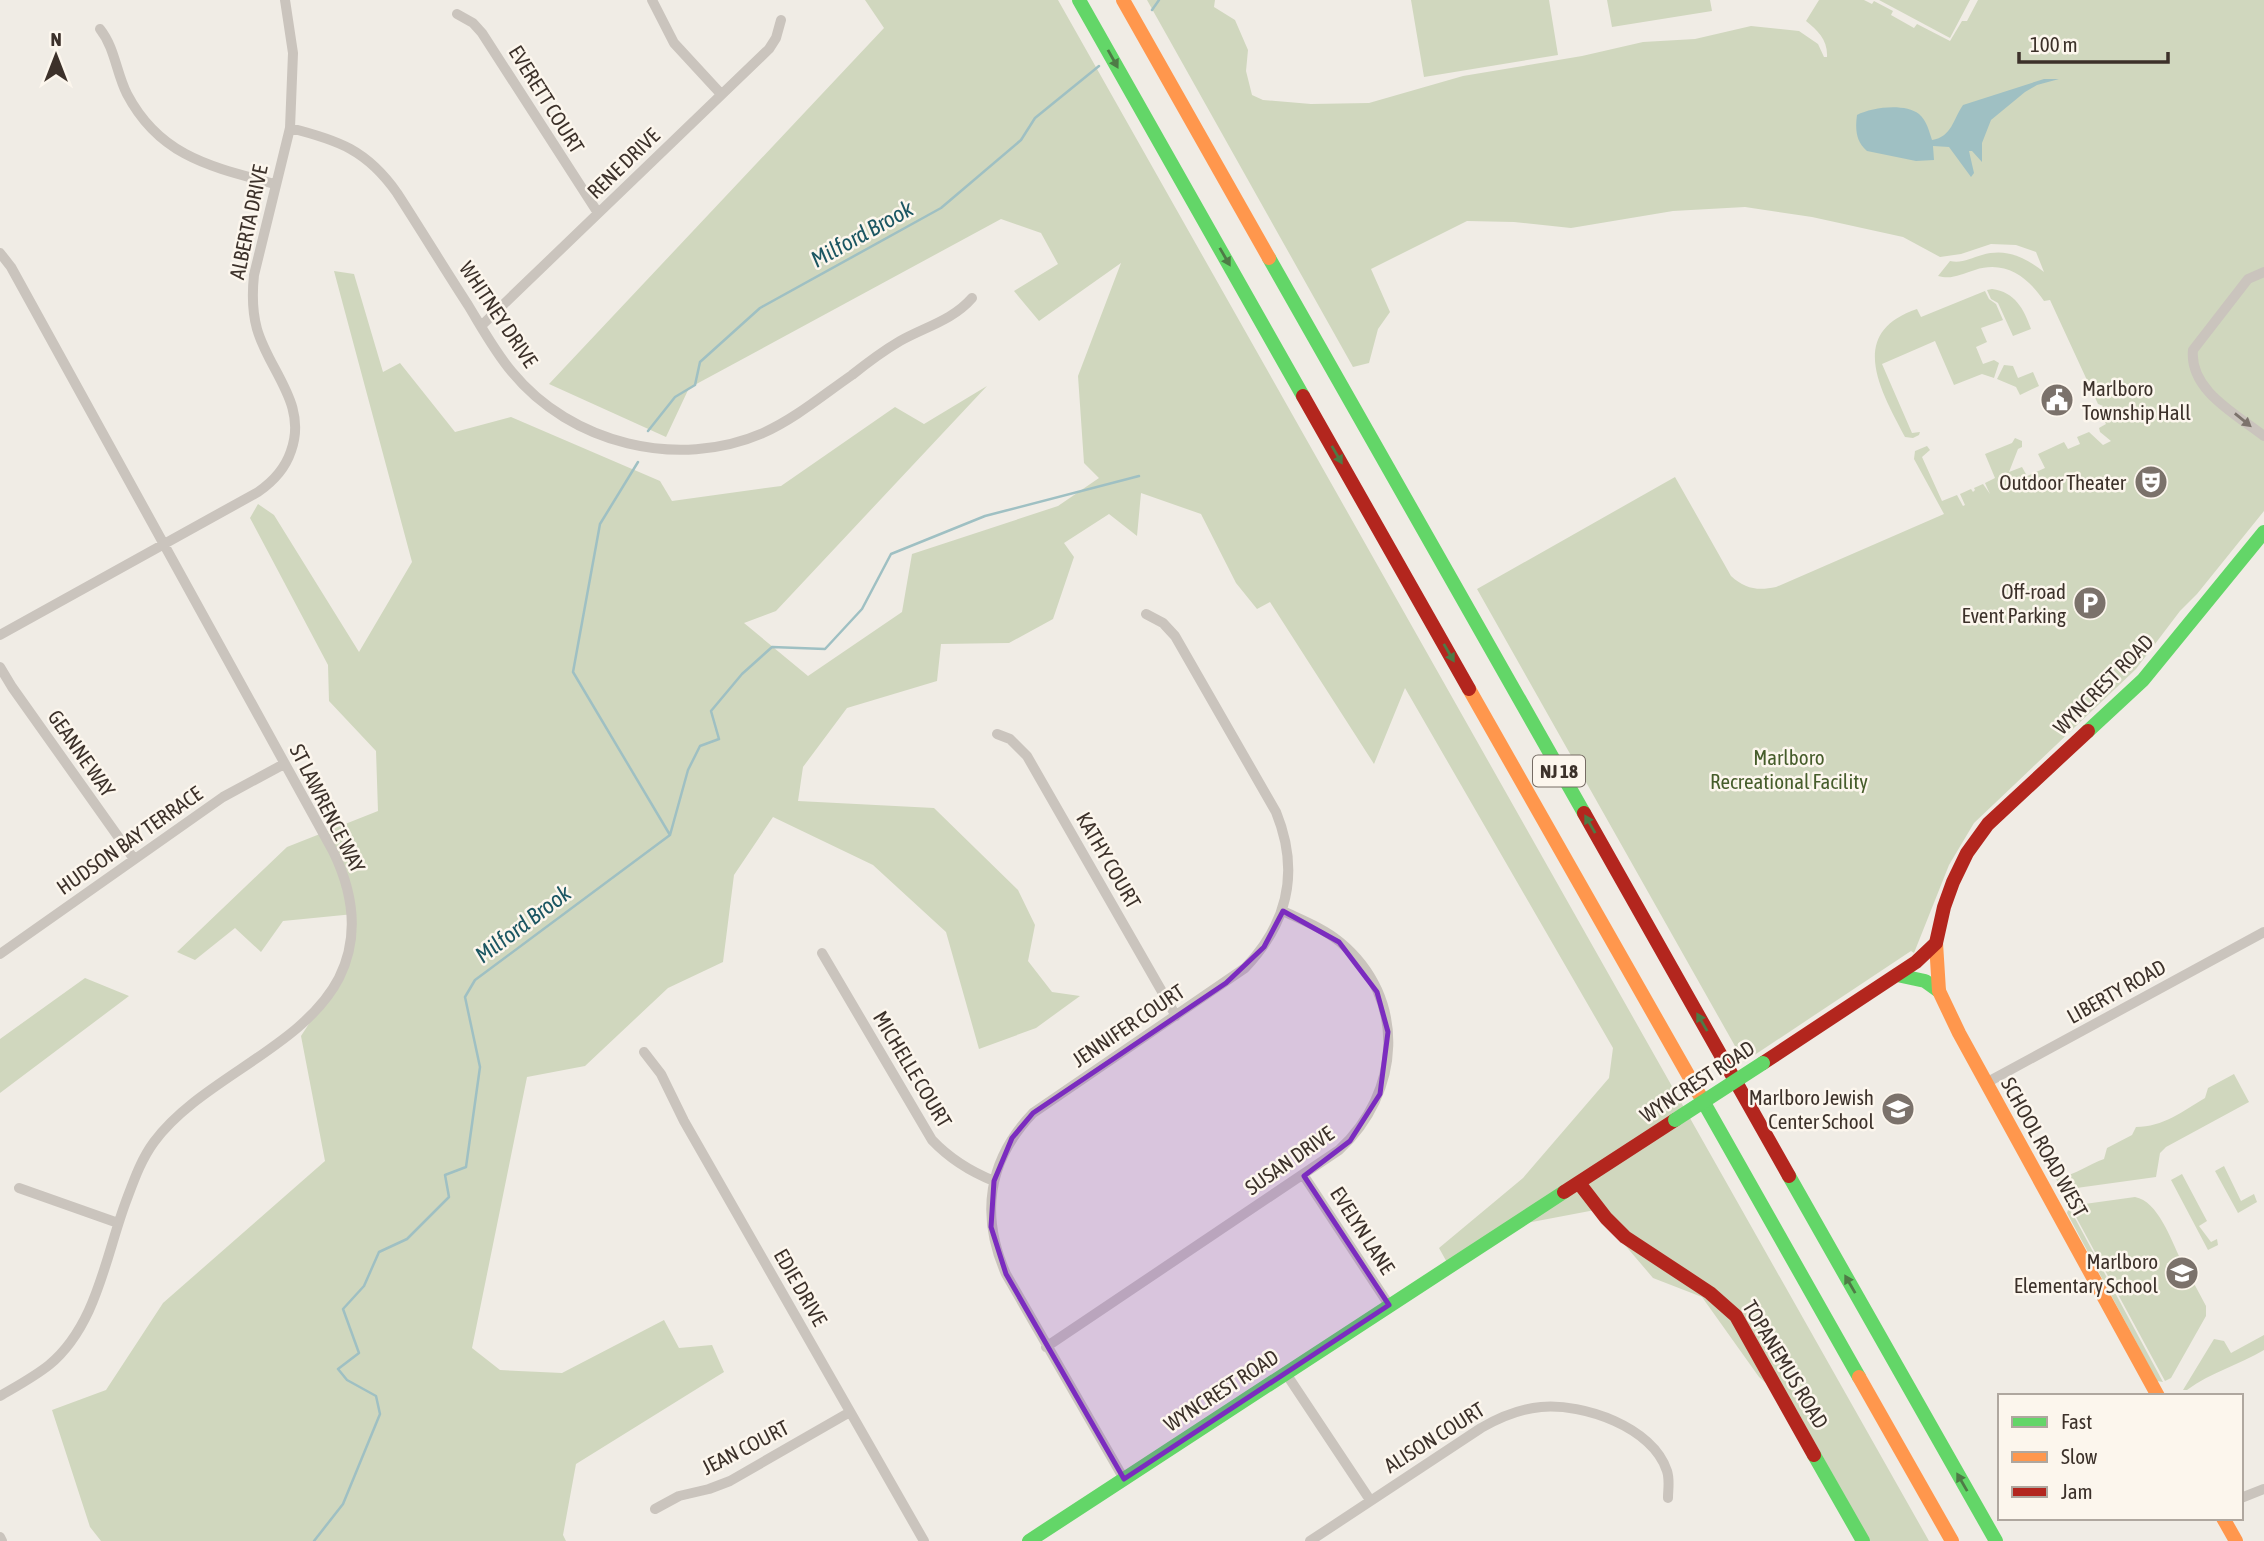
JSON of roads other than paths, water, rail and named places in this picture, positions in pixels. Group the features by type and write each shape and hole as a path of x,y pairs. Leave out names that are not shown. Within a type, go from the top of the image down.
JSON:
{"main road":[{"name":"NJ 18","path":"1079,0 1952,1541"},
{"name":"NJ 18","path":"1123,0 1996,1541"},
{"name":"WYNCREST ROAD","path":"1029,1541 1916,962 1936,943 1953,882 1967,853 1983,830 2143,680 2264,532"},
{"name":"SCHOOL ROAD WEST","path":"1936,943 1939,991 1986,1083 2157,1394"},
{"path":"1897,975 1925,981 1939,991"},
{"name":"TOPANEMUS ROAD","path":"1579,1182 1606,1219 1626,1239 1712,1293 1736,1316 1863,1541"},
{"path":"2224,1520 2236,1541"}],"street":[{"name":"ALBERTA DRIVE","path":"0,635 267,486 283,468 293,444 296,423 292,403 262,344 253,304 254,275 290,128 293,61 285,0"},
{"path":"652,0 674,43 721,94"},
{"name":"EVERETT COURT","path":"457,14 473,23 482,33 598,213"},
{"name":"RENE DRIVE","path":"481,326 769,49 776,38 781,20"},
{"path":"100,29 109,40 126,92 137,110 161,138 182,154 203,164 275,184"},
{"name":"WHITNEY DRIVE","path":"290,128 343,143 378,169 397,193 481,326 521,382 565,418 591,432 634,446 704,449 744,440 788,420 898,342 962,310 972,298"},
{"name":"ST LAWRENCE WAY","path":"0,253 333,851 346,879 352,914 350,944 332,989 308,1018 186,1109 164,1129 141,1164 87,1314 75,1337 50,1364 0,1396"},
{"path":"2264,272 2248,279 2234,294 2193,350 2193,364 2200,382 2211,396 2264,436"},
{"name":"JENNIFER COURT","path":"1124,1479 1046,1347 999,1259 991,1227 994,1181 1012,1138 1033,1113 1245,968 1264,947 1283,911 1289,876 1284,837 1276,813 1175,636 1163,623 1146,614"},
{"name":"GEANNE WAY","path":"0,667 134,859"},
{"name":"KATHY COURT","path":"997,734 1010,739 1027,756 1176,1016"},
{"name":"HUDSON BAY TERRACE","path":"0,954 223,797 284,764"},
{"name":"SUSAN DRIVE","path":"1046,1347 1304,1176 1339,1150 1358,1132 1368,1117 1386,1075 1388,1032 1377,992 1356,958 1328,934 1283,911"},
{"name":"LIBERTY ROAD","path":"1986,1083 2264,932"},
{"name":"MICHELLE COURT","path":"822,953 932,1140 944,1153 969,1171 994,1181"},
{"name":"EDIE DRIVE","path":"644,1052 661,1074 684,1121 924,1541"},
{"name":"EVELYN LANE","path":"1304,1176 1389,1305"},
{"path":"19,1188 118,1223"},
{"path":"1285,1373 1370,1500"},
{"name":"ALISON COURT","path":"1310,1541 1496,1419 1527,1409 1559,1406 1580,1409 1604,1416 1640,1437 1658,1455 1666,1468 1669,1480 1668,1497"},
{"name":"JEAN COURT","path":"655,1509 679,1496 730,1481 850,1412"},
{"path":"2243,1497 2264,1489"}],"water":[{"path":"2044,79 2059,79 2037,85 2025,92 1991,120 1982,143 1982,162 1969,151 1974,173 1971,177 1949,147 1933,146 1934,160 1916,161 1867,151 1858,139 1857,115 1863,112 1888,107 1906,108 1919,114 1924,120 1932,140 1948,131 1963,105"}],"waterway":[{"name":"Milford Brook","path":"1152,10 1159,0"},
{"name":"Milford Brook","path":"648,431 675,397 695,385 700,362 760,308 941,208 1021,140 1035,118 1099,66"},
{"name":"Milford Brook","path":"314,1541 343,1504 380,1414 376,1396 347,1380 338,1369 359,1353 343,1309 364,1286 379,1252 407,1239 449,1197 445,1175 466,1167 480,1067 465,997 475,980 670,835 573,672 600,524 638,462"},
{"path":"670,835 688,770 700,746 719,739 711,711 742,674 772,647 825,649 862,609 891,554 985,516 1139,476"}],"place":[{"name":"Marlboro Township Hall","path":"2057,400"},
{"name":"Outdoor Theater","path":"2151,482"},
{"name":"Off-road Event Parking","path":"2090,603"},
{"name":"Marlboro Jewish Center School","path":"1898,1109"},
{"name":"Marlboro Elementary School","path":"2182,1273"}],"park label":[{"name":"Marlboro Recreational Facility","path":"1789,769"}]}
